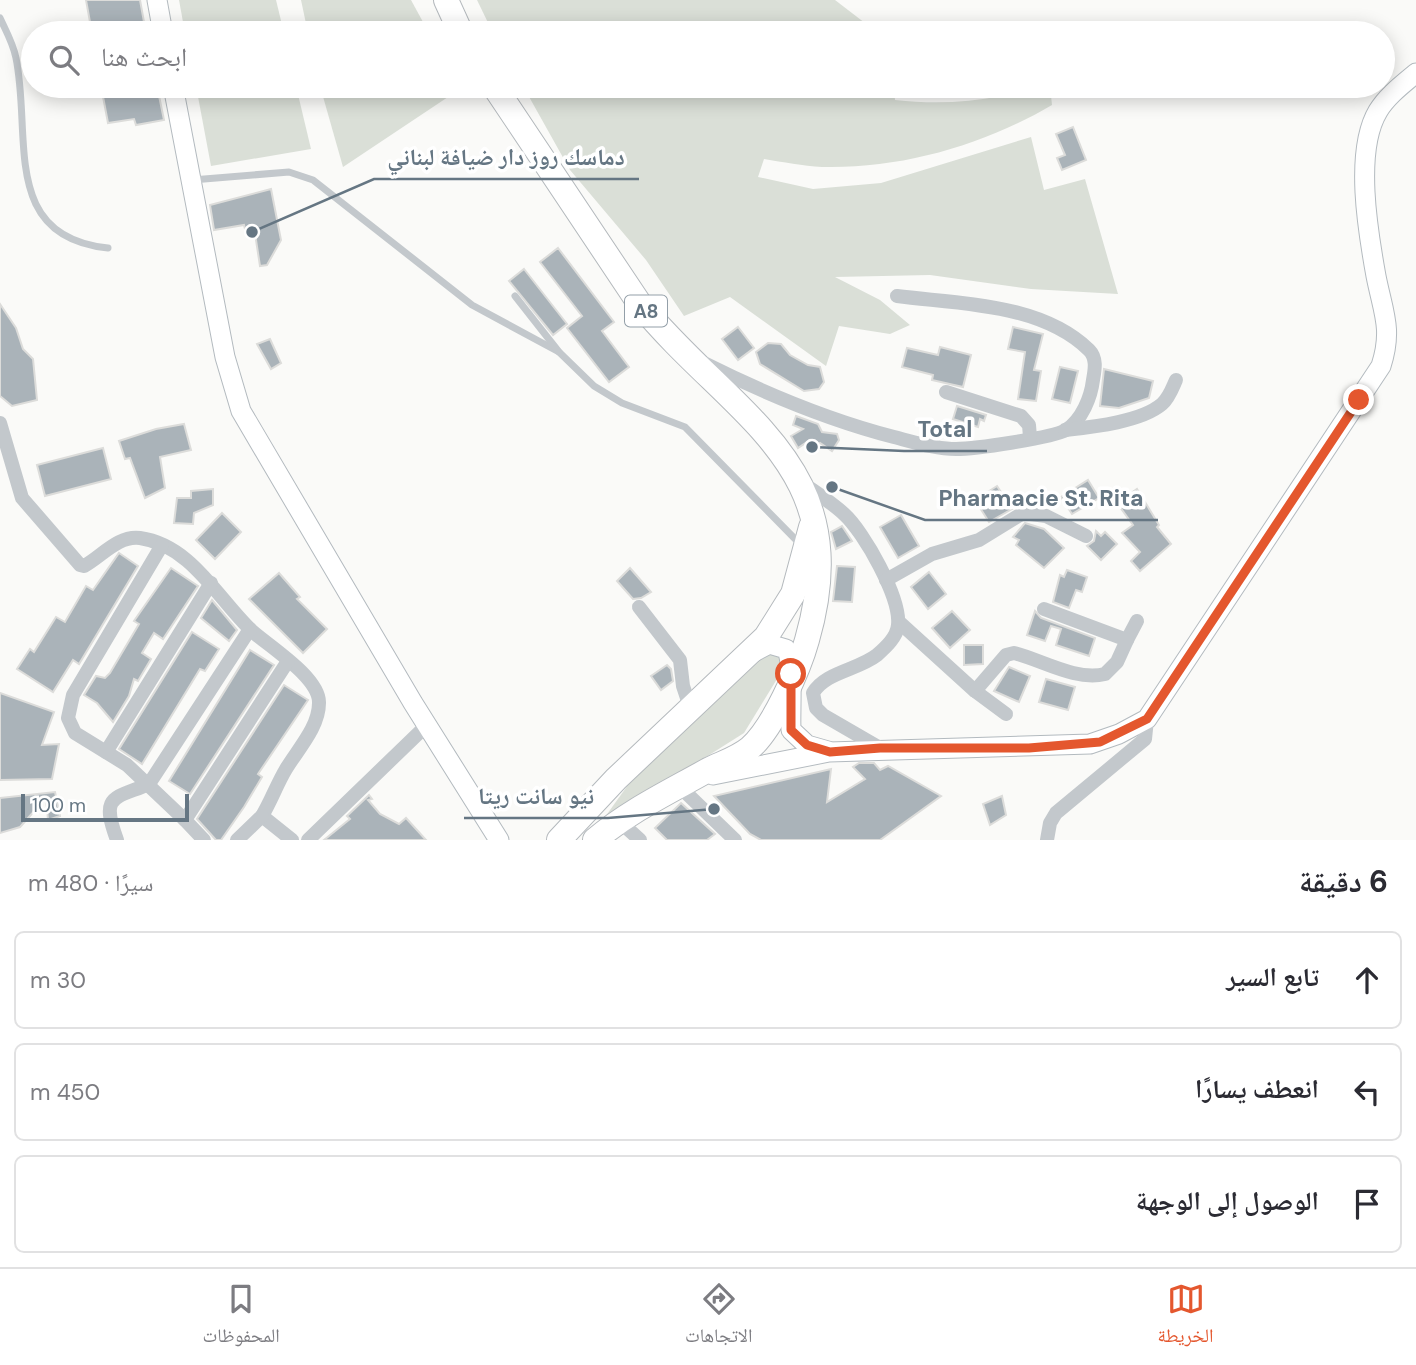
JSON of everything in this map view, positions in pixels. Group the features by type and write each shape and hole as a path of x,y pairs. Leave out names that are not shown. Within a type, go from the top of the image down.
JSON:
{"highway":[{"path":"446,0 456,21"},
{"name":"A8","path":"502,98 639,303 784,454 800,482 820,558 817,594 804,650 789,685 760,737 750,748 618,820 595,840"},
{"name":"A8","path":"559,840 616,779 752,653 789,603 812,520"}],"street":[{"path":"157,0 161,21"},
{"path":"1395,93 1416,73"},
{"path":"175,98 225,357 241,411 494,836"},
{"path":"1048,838 1056,813 1144,739 1147,719 1381,366 1388,341 1388,322 1377,277 1367,201 1368,140 1383,104 1389,98"},
{"path":"897,296 1018,314 1058,330 1088,349 1095,365 1091,393 1083,411 1065,430"},
{"path":"688,355 799,407 921,444 965,449 1119,421 1151,411 1169,396 1176,380"},
{"path":"946,392 1021,416 1029,425 1030,437"},
{"path":"0,423 22,498 80,565 85,566 132,538 162,545 211,583 250,629 315,687 318,710 262,816 237,840"},
{"path":"800,482 845,515 886,580 899,622 897,632 877,655 825,680 813,693 816,708 823,715 880,748"},
{"path":"886,580 932,554 979,540 1023,513 1046,516 1086,536"},
{"path":"162,545 73,695 68,710 70,726 75,733 149,783 204,840"},
{"path":"106,752 211,583"},
{"path":"639,607 680,660 683,686 691,710"},
{"path":"1044,609 1127,640"},
{"path":"975,691 1006,656 1014,653 1071,672 1105,674 1117,662 1137,621"},
{"path":"899,622 975,691 1006,714"},
{"path":"117,840 110,813 113,801 128,789 149,783 250,629"},
{"path":"752,653 769,644 786,649 792,663 789,685 791,730 807,745 830,752"},
{"path":"185,820 288,662"},
{"path":"735,840 685,783 830,752 880,748 1029,748 1090,744 1119,734 1147,719"},
{"path":"308,840 427,725"},
{"path":"262,816 292,840"},
{"path":"618,820 640,840"}],"lane":[{"path":"0,18 17,61 22,181 30,203 43,223 62,237 84,246 108,248"},
{"path":"191,180 289,172 313,180 472,305 559,352"},
{"path":"515,296 559,352 594,386 612,397 685,427 793,535 805,552"}],"shaded area":[{"path":"179,0 276,0 281,21 183,21"},
{"path":"301,0 411,0 422,21 305,21"},
{"path":"477,0 835,0 862,21 487,21"},
{"path":"198,98 299,98 311,149 211,166"},
{"path":"323,98 446,98 343,167"},
{"path":"530,98 895,98 935,102 988,98 1051,98 1052,105 1026,119 999,132 942,152 852,167 815,166 764,159 758,177 813,189 881,183 1031,137 1044,190 1085,179 1118,294 1031,289 930,275 835,277 880,300 910,325 890,334 839,326 826,366 730,297 684,316 646,260 570,170"},
{"path":"778,650 785,666 744,733 600,824 638,771 759,660"}],"building":[{"path":"86,0 140,0 144,21 90,21"},
{"path":"103,98 159,98 164,120 136,125 134,119 108,123"},
{"path":"1073,127 1086,160 1062,170 1057,158 1065,155 1056,134"},
{"path":"271,189 281,240 267,265 260,266 254,227 245,229 244,225 214,230 210,205"},
{"path":"558,248 614,322 602,331 629,367 609,382 567,328 582,316 540,262"},
{"path":"524,269 567,324 553,335 509,281"},
{"path":"0,304 16,328 23,349 33,359 37,400 12,406 0,396"},
{"path":"738,327 754,348 738,360 722,339"},
{"path":"1013,327 1043,334 1034,370 1041,371 1036,401 1018,399 1025,352 1008,349"},
{"path":"270,339 281,363 271,369 257,344"},
{"path":"768,343 781,344 790,355 808,365 820,367 824,382 819,389 804,391 760,364 756,352"},
{"path":"940,347 971,355 963,387 932,380 933,375 902,367 907,348 938,355"},
{"path":"1060,367 1078,371 1070,403 1052,399"},
{"path":"1104,369 1153,381 1149,398 1119,408 1100,406"},
{"path":"957,406 986,415 984,421 980,419 978,427 953,419"},
{"path":"796,416 818,424 822,432 837,434 839,440 832,451 820,443 814,446 810,440 798,448 791,436 803,429 793,425"},
{"path":"184,424 191,450 160,457 165,488 145,498 130,458 125,459 119,441 156,429"},
{"path":"103,448 111,479 45,496 37,465"},
{"path":"1088,480 1099,498 1072,514 1061,497"},
{"path":"997,486 1012,509 989,522 975,500"},
{"path":"213,489 213,505 194,513 193,524 174,523 177,498 191,498 191,491"},
{"path":"1137,489 1159,525 1157,527 1171,544 1140,571 1131,561 1140,552 1122,533 1133,525 1117,503"},
{"path":"222,513 241,532 215,559 196,540"},
{"path":"901,515 919,546 898,558 880,527"},
{"path":"1025,523 1044,529 1064,548 1044,568 1016,545 1019,540 1013,537"},
{"path":"842,526 852,541 836,549 831,532"},
{"path":"1096,531 1101,536 1105,532 1117,544 1101,560 1087,546 1094,541"},
{"path":"119,553 138,566 79,664 73,660 53,692 17,669 30,649 34,652 56,617 65,622 86,586 93,590"},
{"path":"837,566 855,567 852,602 833,601"},
{"path":"171,568 198,586 163,639 154,633 142,653 151,659 138,681 134,679 129,696 113,722 97,703 84,695 96,676 105,678 110,673 139,624 134,621"},
{"path":"630,568 651,592 641,598 633,599 617,581"},
{"path":"1067,570 1087,577 1082,592 1076,590 1069,608 1053,602 1060,575 1064,577"},
{"path":"929,572 946,594 928,609 911,587"},
{"path":"279,573 300,597 297,599 327,629 303,653 249,599"},
{"path":"212,600 237,630 229,641 201,618"},
{"path":"952,611 970,630 950,648 932,628"},
{"path":"1035,611 1041,618 1095,638 1089,656 1056,645 1061,629 1051,626 1045,641 1027,635"},
{"path":"192,632 219,649 205,671 200,669 142,764 119,749"},
{"path":"964,645 983,645 983,664 964,665"},
{"path":"250,650 274,665 190,794 169,781"},
{"path":"667,665 671,669 673,681 661,690 651,676"},
{"path":"1009,667 1030,676 1019,702 994,691"},
{"path":"1046,679 1075,687 1068,710 1039,702"},
{"path":"284,685 308,700 258,774 262,777 244,807 221,840 216,840 197,819"},
{"path":"0,693 54,712 42,745 59,744 52,779 0,780"},
{"path":"859,763 874,763 880,770 888,766 941,796 880,840 761,840 750,834 714,796 831,769 827,802 865,779 853,767"},
{"path":"55,792 60,816 48,820 46,798 20,827 0,833 0,798"},
{"path":"369,795 372,799 368,800 380,814 399,824 406,818 426,840 324,840 350,819 347,816"},
{"path":"1002,796 1006,815 990,825 983,804"},
{"path":"681,803 715,834 707,840 667,840 655,828"}],"place":[{"name":"دماسك روز دار ضيافة لبناني","path":"252,232"},
{"name":"Total","path":"812,447"},
{"name":"Pharmacie St. Rita","path":"832,487"},
{"name":"نيو سانت ريتا","path":"714,809"}],"route":[{"path":"791,674 791,730 807,745 830,752 880,748 1029,748 1090,744 1119,734 1147,719 1359,400"}]}
